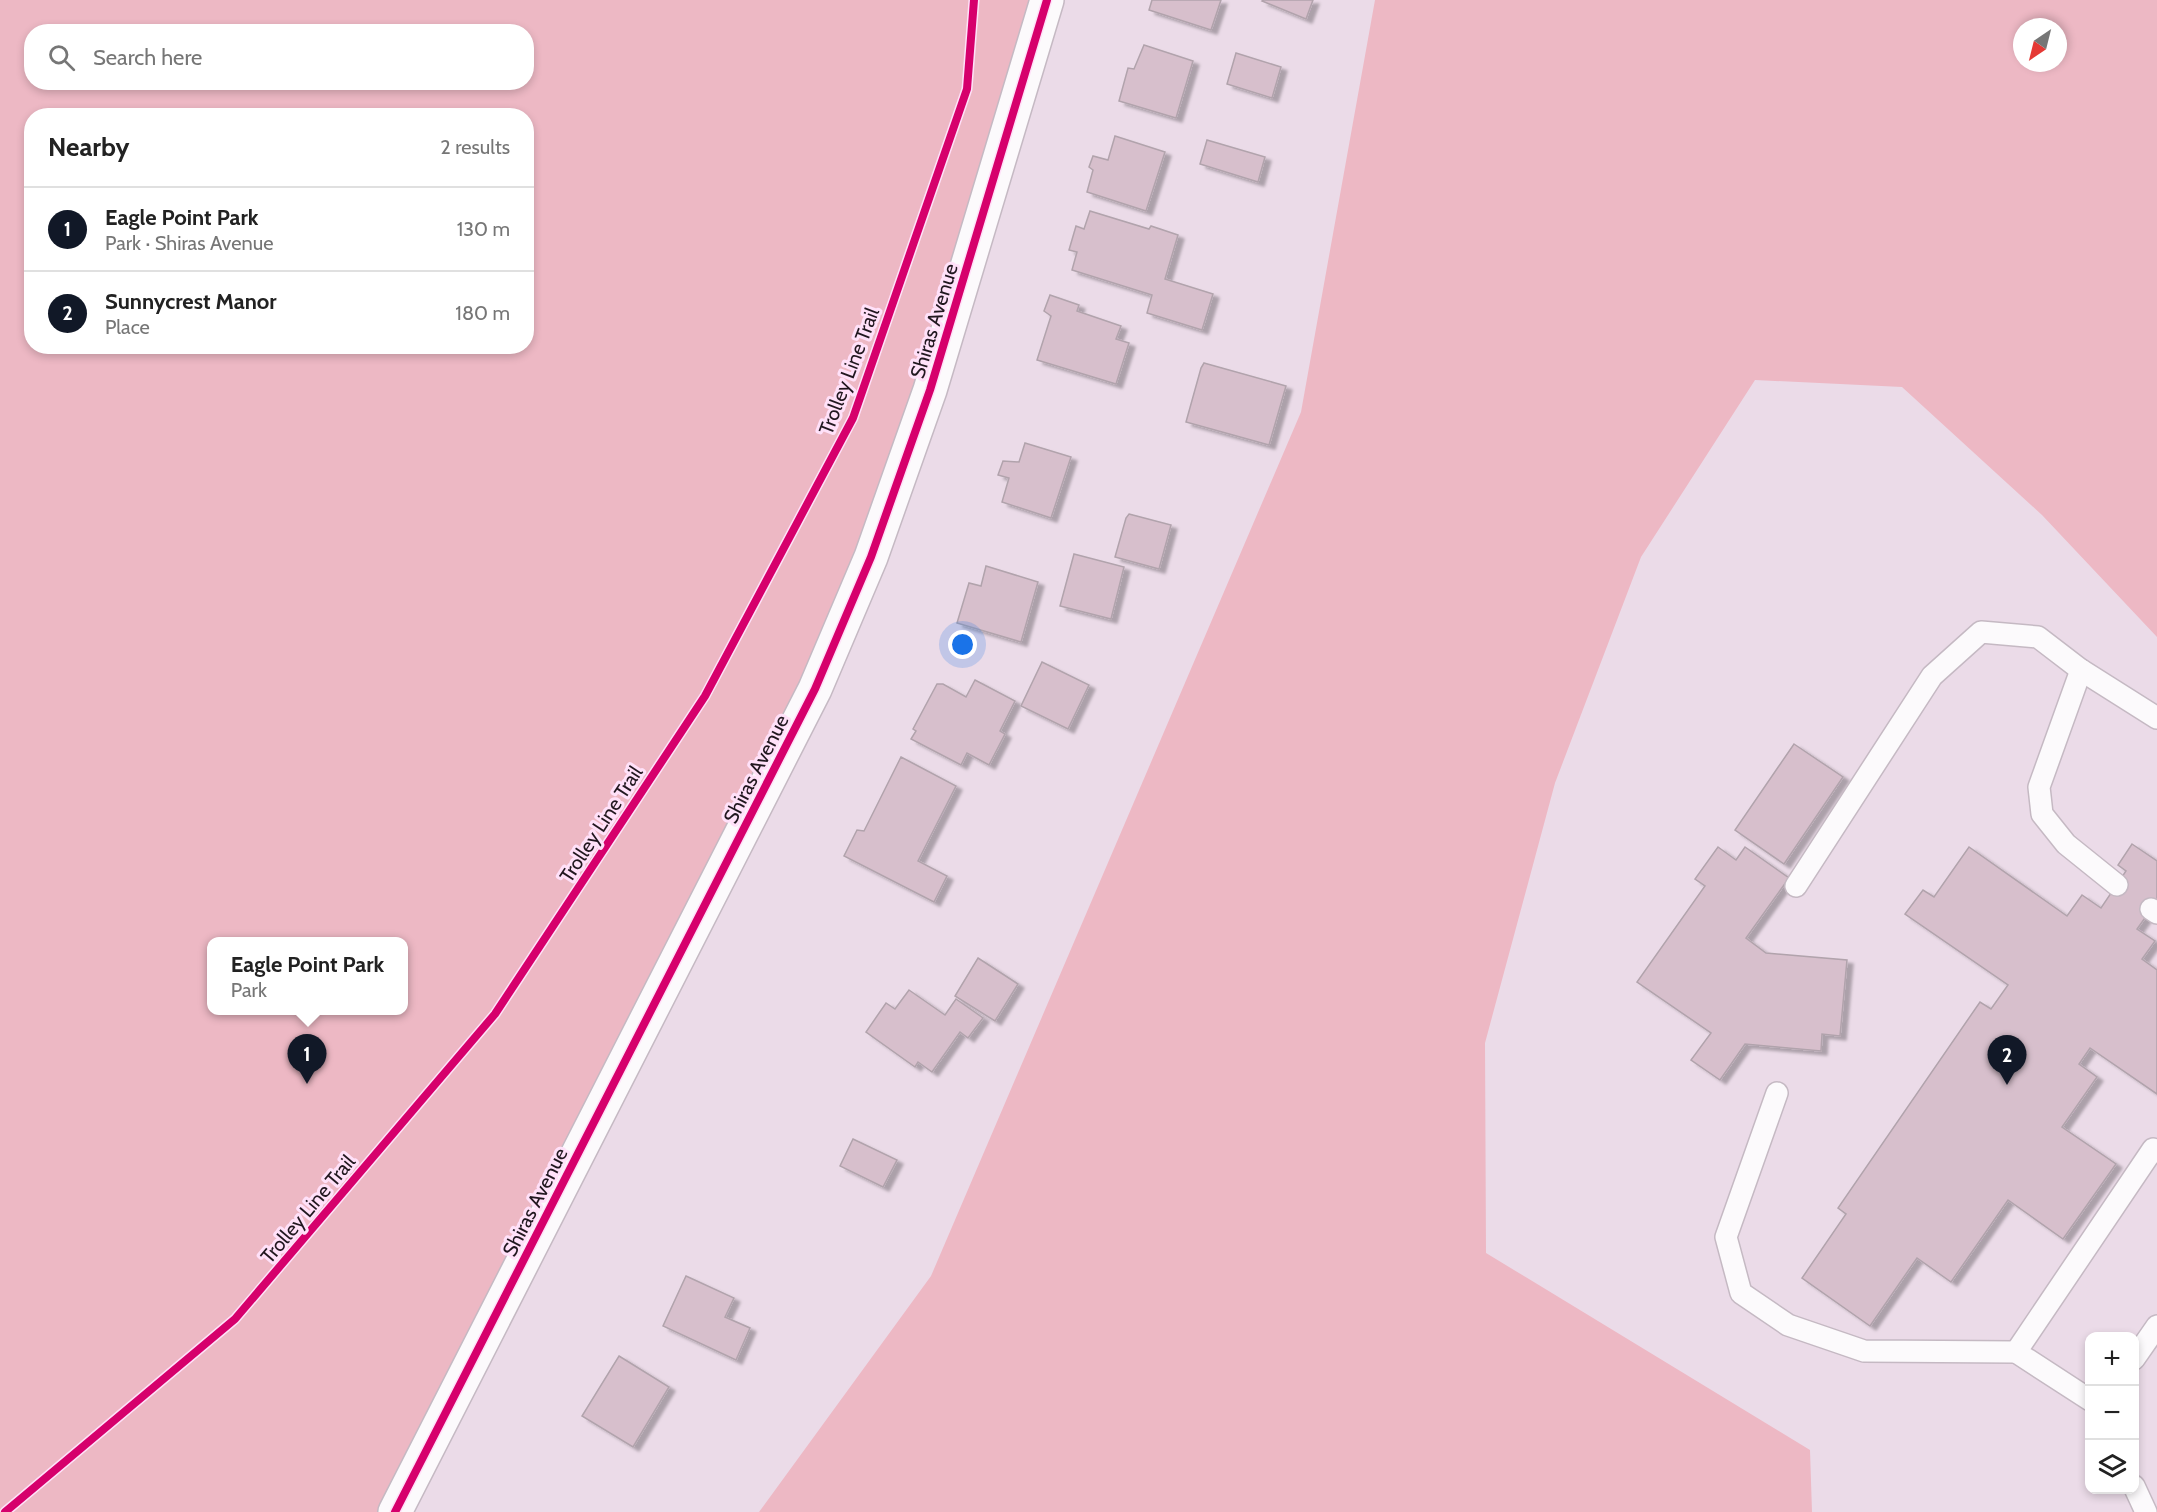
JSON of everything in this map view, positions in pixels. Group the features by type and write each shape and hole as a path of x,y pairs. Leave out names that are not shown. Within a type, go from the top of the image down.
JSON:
{"street":[{"name":"Shiras Avenue","path":"395,1512 814,689 871,557 930,390 1047,0"}],"lane":[{"path":"1796,886 1932,676 1981,633 2038,637 2081,670 2157,718"},
{"path":"2081,670 2039,787 2042,814 2066,843 2117,885"},
{"path":"1777,1093 1726,1237 1741,1293 1788,1325 1864,1351 2016,1352 2085,1398"},
{"path":"2016,1352 2153,1149 2157,1152"},
{"path":"2139,1352 2157,1326"},
{"path":"2138,1494 2146,1512"}],"shaded area":[{"path":"0,0 1047,0 871,557 395,1512 0,1512"},
{"path":"1375,0 2157,0 2157,637 2042,515 1902,387 1755,380 1641,557 1555,783 1485,1043 1486,1253 1810,1450 1812,1512 759,1512 931,1276 1301,412"}],"building":[{"path":"1152,0 1221,0 1211,30 1149,10"},
{"path":"1263,0 1313,0 1306,19"},
{"path":"1144,45 1193,61 1176,118 1119,101 1128,68 1134,69"},
{"path":"1236,53 1281,67 1272,98 1227,84"},
{"path":"1115,136 1165,152 1146,211 1087,192 1093,170 1089,167 1093,156 1108,160"},
{"path":"1207,140 1265,157 1258,182 1200,164"},
{"path":"1090,211 1149,229 1151,226 1178,235 1165,279 1213,294 1202,330 1147,313 1152,295 1072,270 1077,252 1069,250 1076,226 1084,229"},
{"path":"1050,295 1079,305 1077,311 1121,326 1116,339 1129,343 1116,384 1037,360 1051,316 1044,311"},
{"path":"1204,363 1286,386 1269,445 1186,422"},
{"path":"1025,443 1071,457 1051,518 1002,502 1009,478 998,475 1003,461 1019,462"},
{"path":"1129,514 1171,525 1159,569 1115,557"},
{"path":"1074,554 1124,567 1111,619 1060,606"},
{"path":"986,566 1038,582 1021,642 957,623 969,583 981,586"},
{"path":"1042,662 1089,685 1068,729 1021,706"},
{"path":"975,680 1015,701 1000,731 1005,734 989,765 967,753 961,765 911,739 916,731 913,729 937,684 943,684 966,697"},
{"path":"1794,744 1843,777 1784,864 1735,830"},
{"path":"901,757 956,786 918,861 947,876 934,902 844,856 857,830 864,831"},
{"path":"2132,844 2157,861 2157,901 2137,929 2155,941 2142,959 2157,970 2157,1094 2090,1048 2079,1064 2097,1077 2062,1127 2116,1164 2063,1239 2008,1200 1951,1282 1917,1258 1870,1326 1802,1278 1846,1214 1838,1208 1980,1002 1991,1009 2008,985 1905,914 1923,890 1934,897 1969,847 2067,916 2082,895 2101,908 2126,871 2118,865"},
{"path":"1718,847 1736,860 1745,847 1789,878 1746,938 1766,953 1847,960 1840,1036 1822,1034 1821,1051 1745,1044 1720,1080 1691,1060 1711,1033 1637,982 1705,886 1695,879"},
{"path":"978,958 1018,984 995,1021 955,996"},
{"path":"909,990 945,1015 956,999 983,1018 968,1038 960,1032 932,1072 918,1062 915,1067 866,1032 886,1003 895,1009"},
{"path":"853,1139 897,1160 883,1187 840,1166"},
{"path":"686,1276 734,1298 725,1317 750,1328 736,1360 663,1326"},
{"path":"619,1356 669,1387 633,1447 582,1416"}],"cycle path":[{"name":"Trolley Line Trail","path":"5,1512 235,1319 495,1014 705,696 853,418 967,89 974,0"},
{"path":"395,1512 815,689 871,557 930,390 1047,0"}],"place":[{"name":"Eagle Point Park","path":"307,1084"},
{"name":"Sunnycrest Manor","path":"2007,1085"}]}
